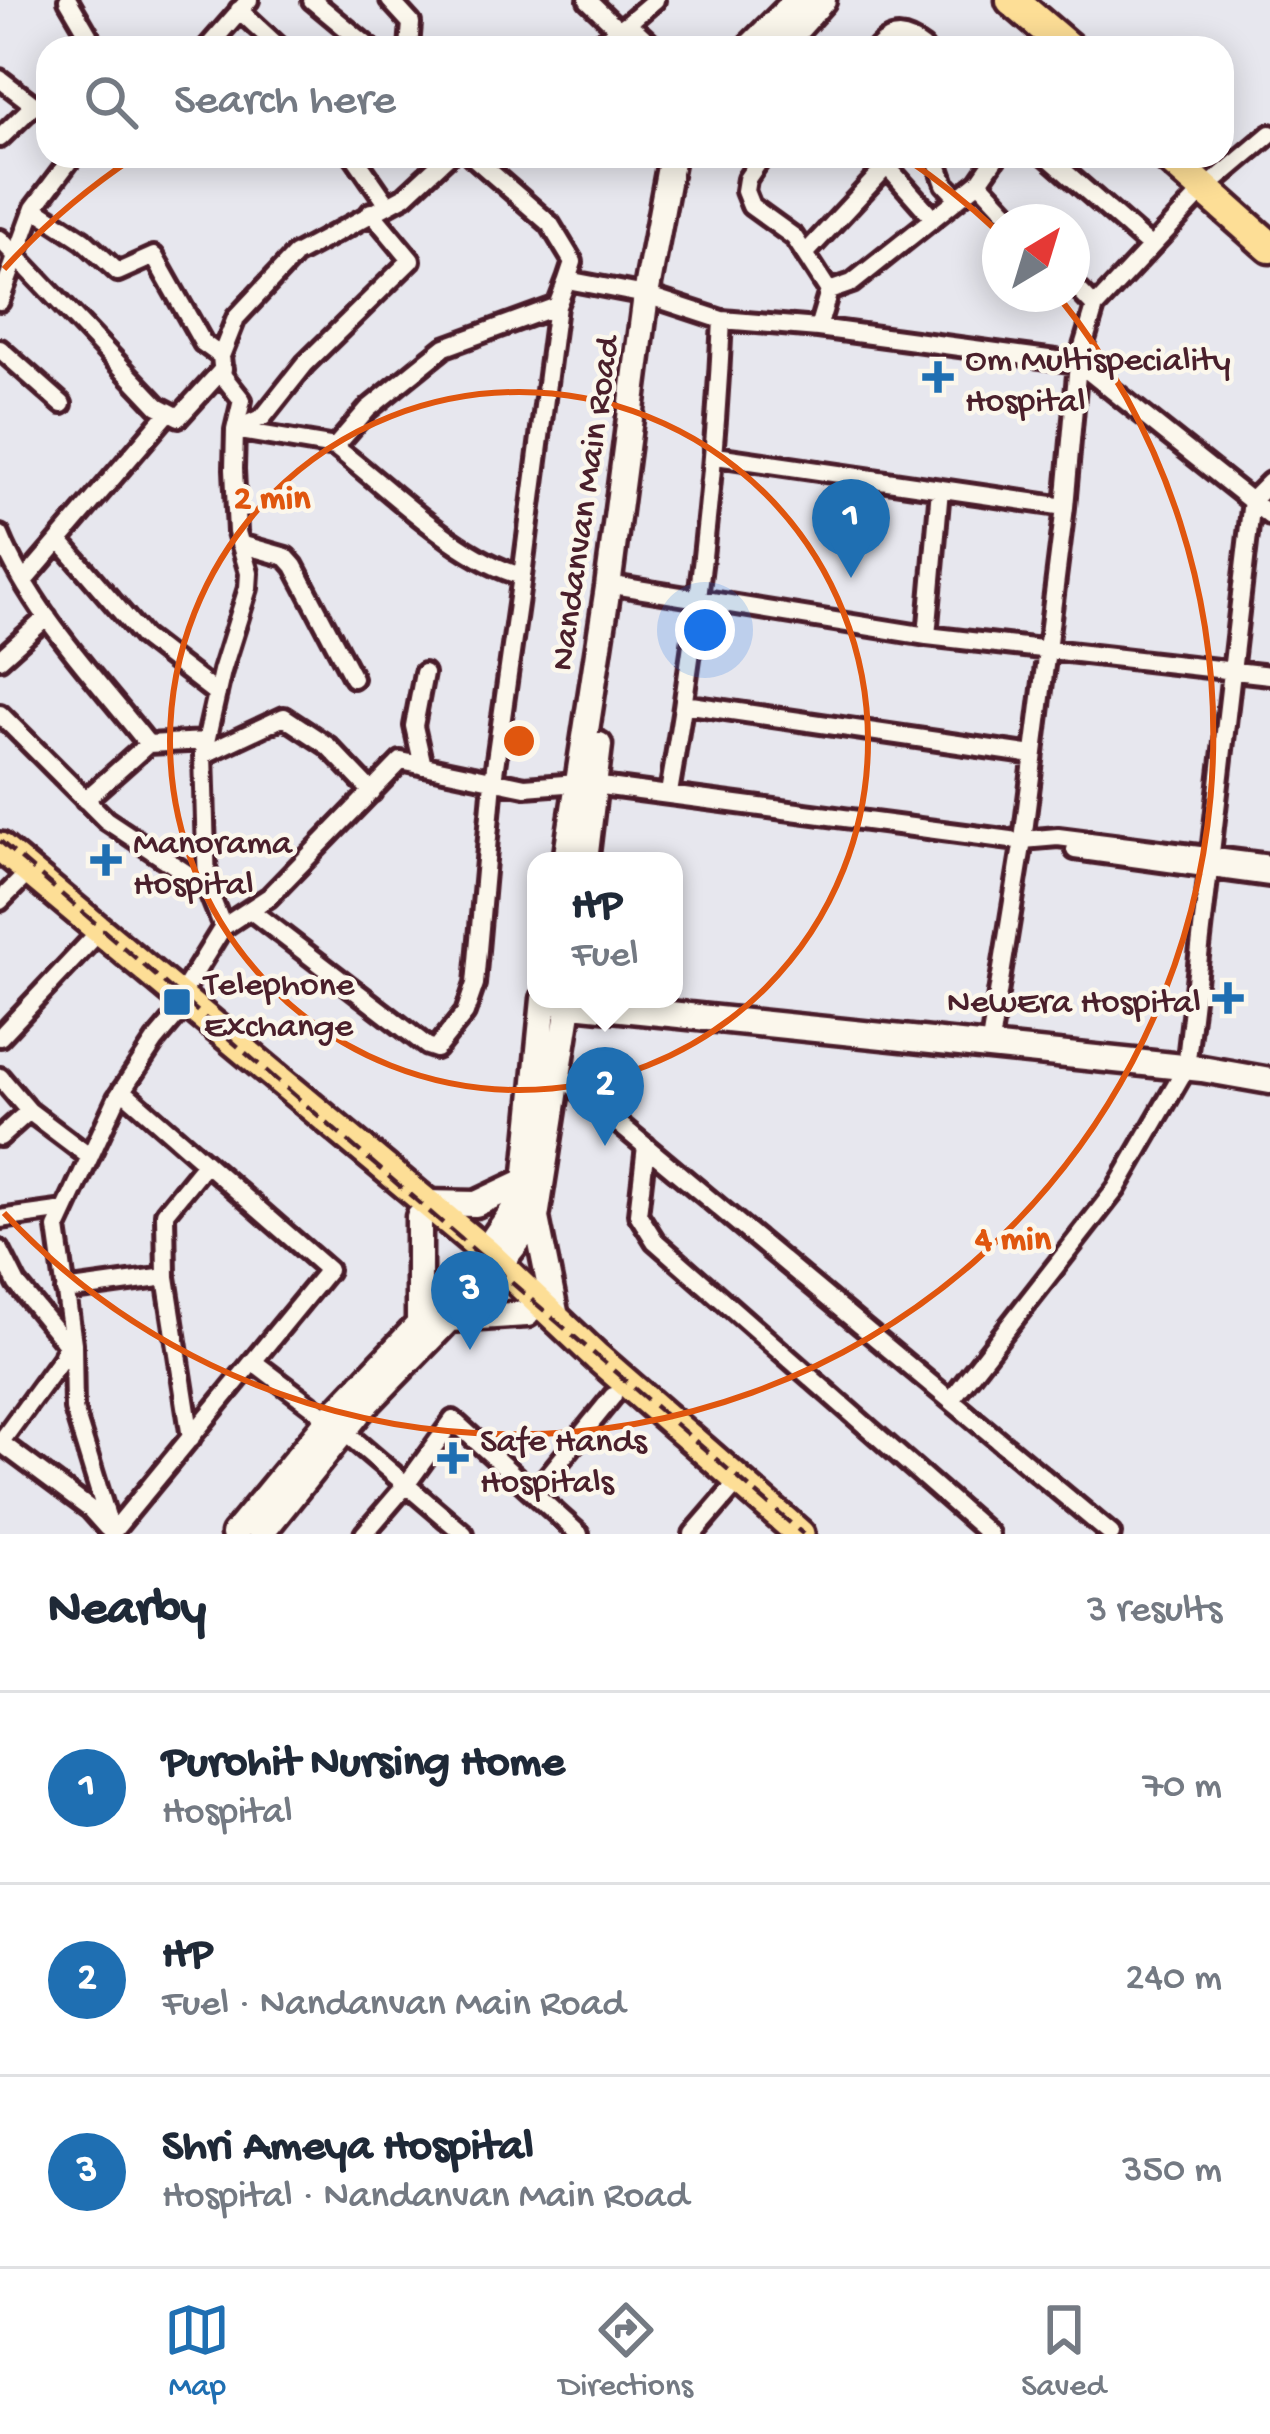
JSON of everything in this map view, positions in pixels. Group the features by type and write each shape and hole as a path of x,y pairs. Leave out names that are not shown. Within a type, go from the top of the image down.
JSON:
{"highway":[{"path":"987,0 1028,36"},
{"path":"1012,0 1054,36"},
{"path":"1185,168 1270,230"},
{"path":"1198,168 1270,247"}],"main road":[{"path":"761,36 796,0"},
{"path":"791,36 823,0"},
{"name":"Nandanvan Main Road","path":"568,852 586,784 671,168"},
{"path":"585,852 586,784 619,586 652,297 685,168"},
{"path":"0,848 422,1210 556,1317 800,1534"},
{"path":"11,872 47,894 96,935 97,943 179,1005"},
{"path":"261,1534 336,1425 449,1319 488,1265 525,1193 556,1008"},
{"path":"556,1317 536,1218 559,1074 557,1008"},
{"path":"629,1008 1270,1081"},
{"path":"422,1210 476,1204 527,1180"},
{"path":"419,1324 422,1210"},
{"path":"234,1534 336,1425 419,1324 536,1218"},
{"path":"488,1265 527,1314 614,1396 782,1534"},
{"path":"449,1319 527,1314"}],"street":[{"path":"68,0 89,36"},
{"path":"312,0 356,36"},
{"path":"390,0 411,23 410,36"},
{"path":"588,0 638,36"},
{"path":"610,36 655,0"},
{"path":"217,36 244,5 270,36"},
{"path":"0,79 34,105 0,138"},
{"path":"1234,165 1270,134"},
{"path":"0,302 34,208 64,168"},
{"path":"235,430 263,417 305,364 411,260 360,168"},
{"path":"223,927 207,887 205,748 249,573 236,509 235,430 242,400 224,376 227,334 236,318 295,255 405,196 435,168"},
{"path":"250,910 427,1046 436,1049 466,1013 475,984 494,781 556,306 573,262 550,224 486,168"},
{"path":"754,168 745,191 751,206 784,227 829,291 818,328"},
{"path":"805,254 877,168"},
{"path":"889,168 933,218"},
{"path":"939,168 945,184 958,198"},
{"path":"829,291 853,283 979,182 989,168"},
{"path":"1061,168 1151,247"},
{"path":"989,1048 1017,840 1034,755 1078,363 1094,307 1230,168"},
{"path":"979,182 999,204"},
{"path":"34,208 118,272 154,256 203,343 222,363"},
{"path":"0,239 158,406 179,417 222,363"},
{"path":"567,280 652,297 722,320 1078,363 1270,516"},
{"path":"1090,303 1094,307"},
{"path":"335,447 368,409 446,347 556,306"},
{"path":"669,794 716,456 722,320"},
{"path":"0,349 62,404"},
{"path":"24,581 169,412"},
{"path":"235,430 335,447 465,548 500,570 522,577"},
{"path":"716,456 1065,507"},
{"path":"951,1400 1116,1189 1186,1068 1252,500 1270,482"},
{"path":"927,635 940,489"},
{"path":"0,535 47,617 148,744"},
{"path":"59,540 143,637 217,694"},
{"path":"240,544 286,557 294,566 353,679"},
{"path":"619,586 927,635 1270,674"},
{"path":"0,659 47,617"},
{"path":"423,766 414,726 424,673"},
{"path":"684,704 1034,755"},
{"path":"0,714 106,820 207,887"},
{"path":"85,800 148,744 205,748 284,717 328,746 372,792"},
{"path":"111,1533 74,1408 57,1228 122,1090 179,1005 223,927 269,897 401,761 525,787 586,784 1043,841 1056,848 1270,864"},
{"path":"1212,862 1270,877"},
{"path":"0,901 11,872"},
{"path":"0,1037 96,935"},
{"path":"559,1074 1111,1534"},
{"path":"0,1076 29,1111 90,1156"},
{"path":"111,1533 328,1270 122,1090"},
{"path":"0,1137 29,1111"},
{"path":"646,1146 638,1214 655,1241 989,1534"},
{"path":"191,1438 166,1277 165,1213 205,1164"},
{"path":"0,1219 65,1210"},
{"path":"0,1250 17,1284 69,1340"},
{"path":"65,1291 166,1277"},
{"path":"69,1340 0,1443 90,1509 111,1533"},
{"path":"255,1363 464,1534"},
{"path":"534,1493 614,1396"},
{"path":"364,1534 453,1420 579,1534"},
{"path":"693,1534 731,1490"}],"railway":[{"path":"0,841 803,1534"}],"place":[{"name":"Om Multispeciality Hospital","path":"938,377"},
{"name":"Purohit Nursing Home","path":"851,578"},
{"name":"Manorama Hospital","path":"106,860"},
{"name":"NewEra Hospital","path":"1228,998"},
{"name":"Telephone Exchange","path":"177,1002"},
{"name":"HP","path":"605,1146"},
{"name":"Shri Ameya Hospital","path":"470,1350"},
{"name":"Safe Hands Hospitals","path":"453,1458"}]}
